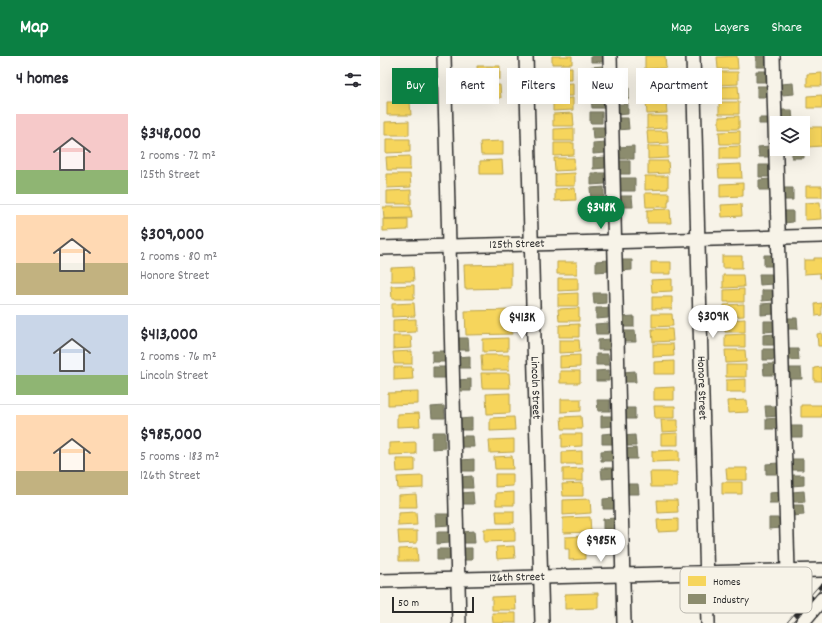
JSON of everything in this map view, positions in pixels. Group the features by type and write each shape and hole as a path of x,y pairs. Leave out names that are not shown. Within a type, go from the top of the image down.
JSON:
{"street":[{"path":"444,56 459,623"},
{"name":"Lincoln Street","path":"526,56 542,623"},
{"path":"610,56 624,623"},
{"name":"Honore Street","path":"692,56 706,567"},
{"path":"774,56 788,567"},
{"name":"125th Street","path":"380,248 822,236"},
{"name":"126th Street","path":"812,570 822,570"},
{"name":"126th Street","path":"380,581 680,574"},
{"path":"812,611 822,599"},
{"name":"Honore Street","path":"708,613 708,623"},
{"path":"802,623 810,613"}],"building: Homes":[{"path":"552,56 572,56 572,64 552,64"},
{"path":"645,56 665,56 666,68 645,68"},
{"path":"737,56 738,69 718,68 717,57"},
{"path":"477,66 500,66 500,79 499,68 477,68"},
{"path":"572,67 572,80 570,80 570,68 552,68"},
{"path":"722,72 738,72 738,84 722,85"},
{"path":"822,73 822,86 807,86 807,74"},
{"path":"570,83 573,83 573,96 570,96"},
{"path":"500,85 501,98 499,98"},
{"path":"738,86 739,99 722,99 722,87"},
{"path":"822,95 822,108 807,108 807,96"},
{"path":"570,98 573,98 573,110 553,111 553,104 570,104"},
{"path":"387,102 392,102 392,104 410,104 411,115 387,115"},
{"path":"722,102 739,102 739,114 719,114 719,104 722,104"},
{"path":"646,104 666,104 667,113 647,114"},
{"path":"573,113 574,126 553,126 553,114"},
{"path":"647,116 667,116 667,128 647,129"},
{"path":"739,116 739,129 719,129 719,117"},
{"path":"409,121 409,135 385,135 385,122"},
{"path":"810,127 822,127 822,146 810,147"},
{"path":"574,128 574,141 554,141 554,129"},
{"path":"647,131 667,131 668,143 648,144"},
{"path":"740,131 740,144 720,144 719,132"},
{"path":"386,139 410,139 410,152 386,153"},
{"path":"503,141 503,155 481,155 480,142"},
{"path":"554,143 574,143 574,155 554,156"},
{"path":"648,146 668,146 668,158 648,159"},
{"path":"740,146 740,159 720,159 720,147"},
{"path":"410,156 410,170 387,170 386,157"},
{"path":"554,158 574,158 575,170 555,171"},
{"path":"502,160 503,174 480,174 480,161"},
{"path":"648,161 668,161 669,173 648,174"},
{"path":"741,164 742,178 719,178 718,165"},
{"path":"575,173 575,186 555,186 555,174"},
{"path":"387,174 410,174 411,187 387,188"},
{"path":"645,176 668,176 668,189 645,190"},
{"path":"743,183 743,196 720,197 720,184"},
{"path":"806,186 822,186 822,197 806,197"},
{"path":"575,188 576,200 555,201 555,189"},
{"path":"411,190 411,204 387,204 387,191"},
{"path":"645,193 669,193 668,207 646,207"},
{"path":"820,202 821,219 805,220 805,203"},
{"path":"741,204 742,216 722,217 721,205"},
{"path":"383,207 411,207 412,218 384,219"},
{"path":"670,209 671,223 647,223 647,210"},
{"path":"383,219 408,219 408,230 383,231"},
{"path":"722,256 742,256 742,268 722,268"},
{"path":"814,258 822,258 822,278 820,278 820,273 804,274 804,260 814,260"},
{"path":"557,262 577,262 577,274 557,274"},
{"path":"651,262 671,262 671,274 651,274"},
{"path":"511,264 511,288 465,289 464,265"},
{"path":"413,267 414,281 391,281 391,268"},
{"path":"723,275 743,275 744,287 723,288"},
{"path":"558,278 578,278 578,290 558,291"},
{"path":"672,279 672,291 652,292 651,280"},
{"path":"414,285 414,299 392,299 391,286"},
{"path":"744,289 744,302 724,302 724,290"},
{"path":"578,293 578,306 558,306 558,294"},
{"path":"652,297 672,297 672,309 652,309"},
{"path":"414,303 415,316 392,317 392,304"},
{"path":"822,303 822,315 816,316 815,304"},
{"path":"744,304 744,316 724,317 724,305"},
{"path":"579,308 579,321 559,321 558,309"},
{"path":"512,310 512,334 466,335 465,311"},
{"path":"652,314 672,314 673,326 652,327"},
{"path":"416,319 416,332 393,333 393,320"},
{"path":"745,319 745,332 725,332 725,320"},
{"path":"579,324 579,337 559,337 559,325"},
{"path":"652,329 672,329 673,341 653,342"},
{"path":"822,333 822,346 818,346 817,334"},
{"path":"745,334 745,347 725,347 725,335"},
{"path":"393,336 411,336 412,348 393,349"},
{"path":"508,338 508,351 483,352 483,339"},
{"path":"559,340 579,340 580,352 559,353"},
{"path":"653,344 673,344 674,356 653,357"},
{"path":"725,350 745,350 746,362 726,363"},
{"path":"412,351 412,364 394,364 393,352"},
{"path":"481,355 509,355 509,370 482,370"},
{"path":"580,355 580,367 560,368 560,356"},
{"path":"674,361 674,374 654,374 654,362"},
{"path":"726,365 746,365 746,377 726,377"},
{"path":"394,367 412,367 413,379 394,380"},
{"path":"822,367 822,381 814,381 814,368"},
{"path":"560,371 580,371 580,383 560,383"},
{"path":"481,373 509,373 510,388 482,388"},
{"path":"746,379 746,392 726,392 726,380"},
{"path":"674,387 674,400 654,400 654,388"},
{"path":"418,392 418,404 388,405 388,393"},
{"path":"510,393 510,413 487,414 486,394"},
{"path":"561,399 581,399 581,411 561,412"},
{"path":"747,400 748,412 728,413 727,401"},
{"path":"801,405 822,405 822,417 801,417"},
{"path":"654,406 675,406 675,418 655,418"},
{"path":"419,413 420,426 397,427 397,414"},
{"path":"581,416 582,429 562,429 561,417"},
{"path":"514,417 515,430 490,431 490,418"},
{"path":"661,420 678,420 678,431 662,432"},
{"path":"678,433 678,445 661,445 661,434"},
{"path":"562,434 582,434 582,446 562,447"},
{"path":"514,439 514,452 490,453 489,440"},
{"path":"416,442 416,454 389,455 389,443"},
{"path":"679,450 679,461 652,462 652,451"},
{"path":"582,451 582,464 562,464 562,452"},
{"path":"512,456 513,469 495,469 494,457"},
{"path":"396,459 415,459 415,471 397,472"},
{"path":"583,468 583,481 563,481 563,469"},
{"path":"726,468 747,468 747,480 727,480"},
{"path":"650,472 677,472 677,487 651,487"},
{"path":"495,474 513,474 513,486 495,487"},
{"path":"423,476 423,488 398,489 397,477"},
{"path":"722,482 742,482 742,494 722,494"},
{"path":"583,483 583,496 563,496 562,484"},
{"path":"514,492 514,505 496,505 496,493"},
{"path":"416,494 417,507 398,507 398,495"},
{"path":"590,499 591,513 563,515 563,500"},
{"path":"657,500 677,500 678,512 658,513"},
{"path":"496,511 514,511 514,523 497,523"},
{"path":"416,512 417,525 398,526 398,513"},
{"path":"590,517 591,532 563,533 563,518"},
{"path":"678,519 678,531 658,532 657,520"},
{"path":"515,528 515,541 484,542 484,529"},
{"path":"398,531 417,531 417,543 399,544"},
{"path":"585,536 585,559 569,560 569,549 565,549 565,537"},
{"path":"514,546 515,558 497,559 496,547"},
{"path":"417,548 418,561 399,561 399,549"},
{"path":"598,593 598,608 565,609 565,594"},
{"path":"515,596 516,610 492,610 492,597"},
{"path":"492,613 516,613 516,623 493,623"}],"building: Industry":[{"path":"591,56 603,56 603,62 591,62"},
{"path":"756,56 768,56 768,67 756,67"},
{"path":"603,66 603,68 591,68"},
{"path":"756,71 768,71 768,82 756,82"},
{"path":"793,83 794,94 782,95 781,84"},
{"path":"757,86 768,86 769,97 757,97"},
{"path":"628,88 629,88 628,99"},
{"path":"592,104 604,104 604,108 592,108"},
{"path":"616,104 628,104 628,114 616,115"},
{"path":"780,110 792,110 793,116 781,116"},
{"path":"590,112 602,112 602,123 590,123"},
{"path":"616,118 628,118 629,129 617,130"},
{"path":"759,118 770,118 770,124 759,124"},
{"path":"592,127 604,127 605,138 593,139"},
{"path":"605,142 605,153 593,154 593,143"},
{"path":"634,146 634,159 617,159 617,147"},
{"path":"770,146 770,157 759,157 758,147"},
{"path":"792,156 804,156 804,158 792,158"},
{"path":"605,157 605,168 593,169 593,158"},
{"path":"618,161 630,161 630,174 618,174"},
{"path":"759,165 771,165 771,177 759,177"},
{"path":"591,173 605,173 605,184 591,185"},
{"path":"620,178 635,178 635,191 620,191"},
{"path":"770,179 770,190 759,190 759,180"},
{"path":"604,187 604,199 591,200 590,188"},
{"path":"782,188 793,188 793,200 783,200"},
{"path":"620,196 632,196 633,207 621,207"},
{"path":"784,211 793,211 793,222 784,223"},
{"path":"764,255 774,255 774,266 764,266"},
{"path":"609,260 609,271 596,272 596,261"},
{"path":"619,260 632,260 632,270 620,271"},
{"path":"759,274 772,274 772,284 760,285"},
{"path":"762,290 774,290 774,300 762,301"},
{"path":"593,293 606,293 606,303 594,304"},
{"path":"774,303 774,314 761,315 761,304"},
{"path":"596,308 608,308 608,318 596,319"},
{"path":"634,316 634,327 621,327 621,317"},
{"path":"785,318 797,318 798,329 785,329"},
{"path":"764,321 776,321 776,331 764,332"},
{"path":"608,323 608,334 596,334 595,324"},
{"path":"623,331 635,331 636,342 623,342"},
{"path":"775,334 776,345 763,345 763,335"},
{"path":"455,338 468,338 469,350 456,350"},
{"path":"610,339 610,350 598,350 598,340"},
{"path":"763,349 775,349 776,360 763,360"},
{"path":"786,349 798,349 799,360 786,360"},
{"path":"432,351 445,351 445,362 432,362"},
{"path":"596,354 608,354 609,365 596,365"},
{"path":"470,356 470,368 457,368 457,357"},
{"path":"763,364 776,364 776,375 764,375"},
{"path":"433,367 446,367 446,378 433,378"},
{"path":"789,368 801,368 802,379 789,379"},
{"path":"609,370 609,381 596,381 596,371"},
{"path":"635,371 636,382 623,382 623,372"},
{"path":"471,379 471,391 458,391 458,380"},
{"path":"597,400 610,400 610,411 598,411"},
{"path":"444,406 445,418 432,418 431,407"},
{"path":"765,406 778,406 778,416 766,417"},
{"path":"623,408 635,408 635,419 623,419"},
{"path":"601,416 613,416 614,426 601,427"},
{"path":"472,418 472,430 459,430 459,419"},
{"path":"778,418 779,429 766,429 766,419"},
{"path":"789,426 802,426 802,437 790,437"},
{"path":"432,432 445,432 445,448 432,449"},
{"path":"614,433 615,444 602,444 602,434"},
{"path":"635,435 636,446 623,446 623,436"},
{"path":"460,436 473,436 474,447 461,447"},
{"path":"636,448 637,459 624,459 624,449"},
{"path":"613,450 613,461 601,461 601,451"},
{"path":"474,459 474,471 461,471 461,460"},
{"path":"790,459 803,459 803,470 791,470"},
{"path":"778,463 779,474 766,474 766,464"},
{"path":"601,468 614,468 614,478 602,479"},
{"path":"792,475 804,475 804,485 792,486"},
{"path":"472,476 473,488 460,488 460,477"},
{"path":"626,484 638,484 639,494 626,494"},
{"path":"804,491 805,502 792,502 792,492"},
{"path":"473,492 474,504 461,504 461,493"},
{"path":"782,492 782,503 769,503 769,493"},
{"path":"615,498 615,509 603,509 603,499"},
{"path":"791,505 803,505 804,515 791,516"},
{"path":"435,514 448,514 449,525 436,526"},
{"path":"615,518 616,529 603,529 603,519"},
{"path":"769,518 781,518 782,528 769,529"},
{"path":"474,531 475,543 462,543 462,532"},
{"path":"437,532 450,532 450,543 437,544"},
{"path":"461,548 472,548 472,560 462,560"},
{"path":"437,549 450,549 450,560 437,560"}],"railway":[{"path":"812,597 822,585"},
{"path":"789,623 798,613"}]}
